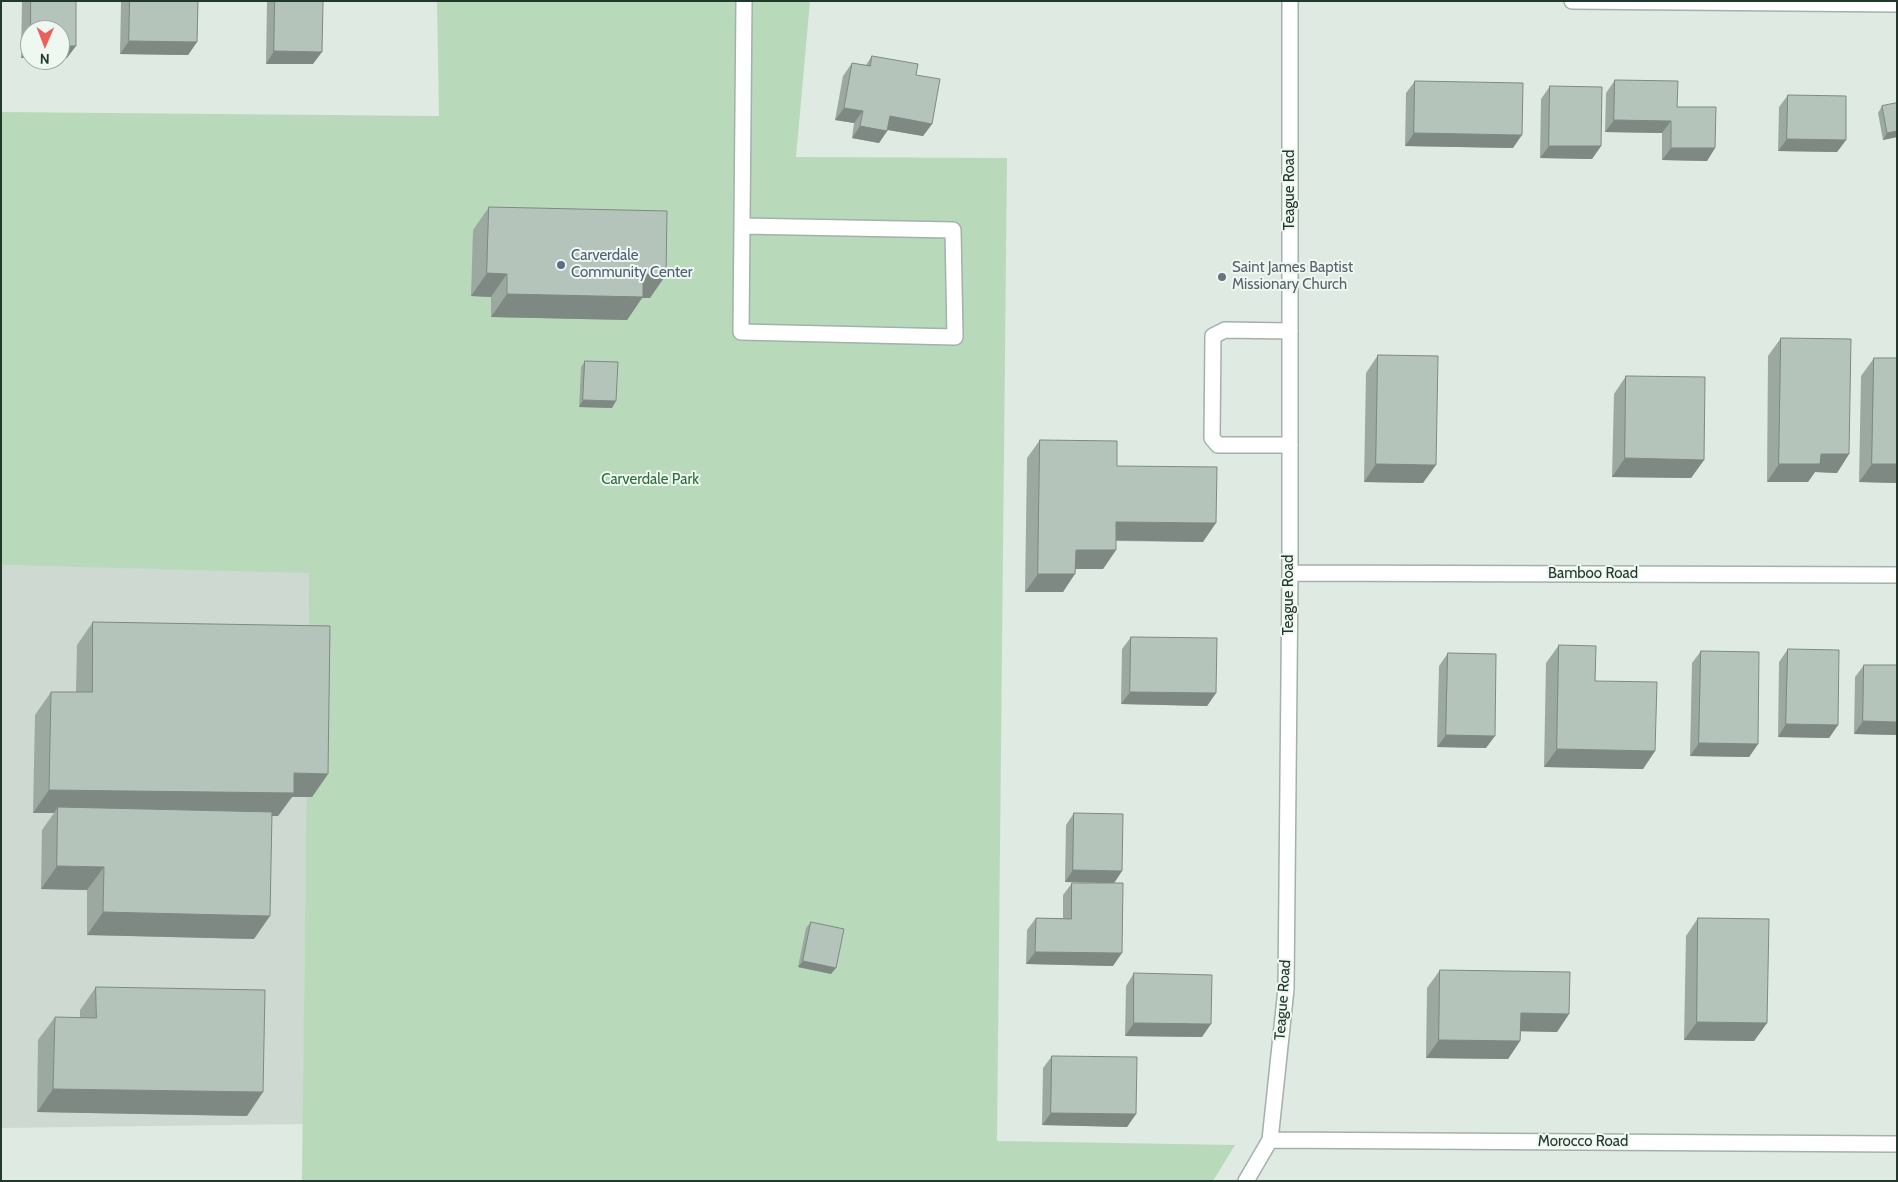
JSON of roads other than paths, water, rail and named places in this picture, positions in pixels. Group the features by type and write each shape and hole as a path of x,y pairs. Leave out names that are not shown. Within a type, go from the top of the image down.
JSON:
{"street":[{"path":"742,226 953,230 955,337 740,332 744,1"},
{"name":"Teague Road","path":"1246,1181 1270,1140 1286,989 1290,573 1290,1"},
{"path":"1572,1 1897,4"},
{"path":"1290,331 1225,330 1213,336 1212,438 1218,445 1290,445"},
{"name":"Bamboo Road","path":"1290,573 1897,575"},
{"name":"Morocco Road","path":"1270,1140 1897,1144"}],"place":[{"name":"Carverdale Community Center","path":"561,265"},
{"name":"Saint James Baptist Missionary Church","path":"1222,277"}],"park label":[{"name":"Carverdale Park","path":"650,480"}]}
